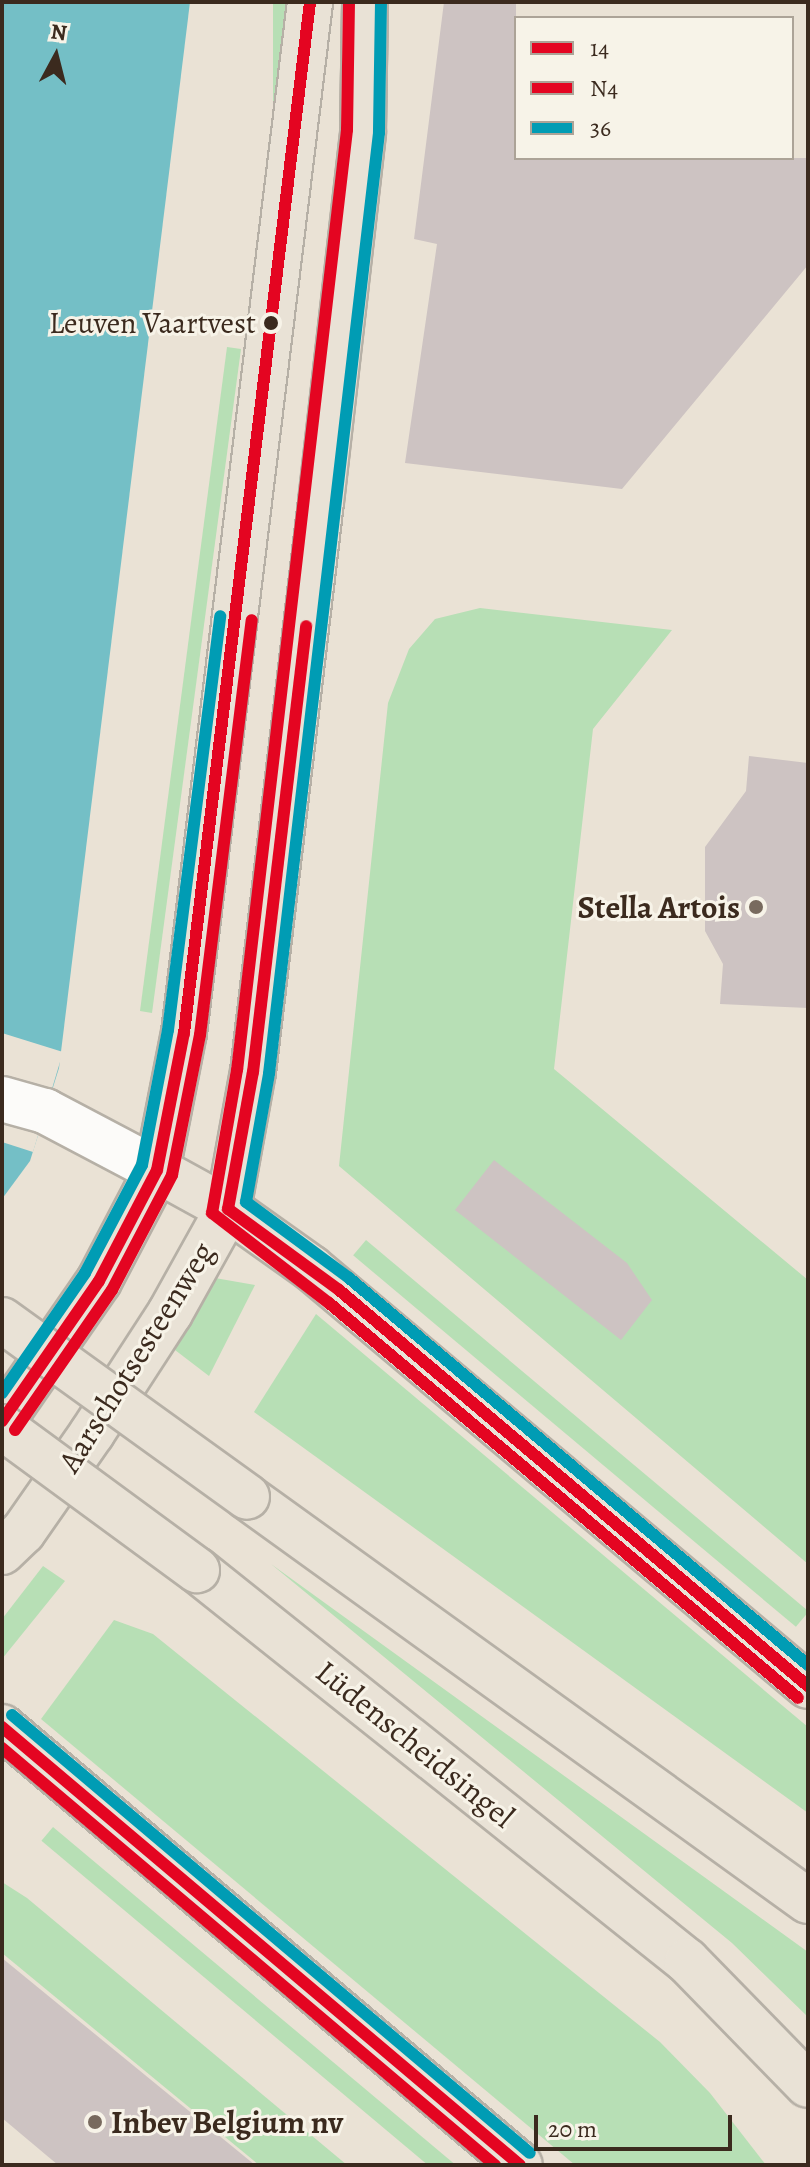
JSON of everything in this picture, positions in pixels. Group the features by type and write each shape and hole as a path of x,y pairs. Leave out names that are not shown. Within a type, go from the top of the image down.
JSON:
{"main road":[{"path":"2,1424 99,1281 157,1170 184,1033 310,2"},
{"name":"Aarschotsesteenweg","path":"2,1552 23,1532 101,1420 170,1313 228,1209 253,1072 363,131 365,2"},
{"path":"157,1170 228,1209 339,1290 808,1686"},
{"path":"2,1320 808,1901"},
{"name":"Lüdenscheidsingel","path":"2,1424 197,1570 687,1961 808,2085"},
{"path":"2,1727 520,2165"}],"street":[{"path":"2,1099 45,1111 157,1170"}],"green space":[{"path":"273,2 288,2 288,250 273,250"},
{"path":"227,347 241,349 152,1013 140,1011"},
{"path":"480,608 672,630 593,729 554,1069 808,1280 808,1564 339,1166 388,703 409,649 435,619"},
{"path":"366,1240 808,1611 796,1627 353,1255"},
{"path":"215,1278 255,1285 209,1376 175,1350"},
{"path":"316,1314 808,1727 808,1813 254,1412"},
{"path":"271,1564 808,1952 808,2017 732,1943"},
{"path":"43,1566 65,1581 2,1659 2,1619"},
{"path":"114,1620 153,1634 660,2042 710,2093 766,2165 575,2165 41,1719"},
{"path":"53,1827 456,2165 428,2165 41,1841"},
{"path":"2,1882 27,1898 347,2165 259,2165 2,1953"}],"water":[{"path":"2,2 190,2 59,1068 30,1161 2,1199"}],"pier":[{"path":"2,1033 63,1052 33,1152 2,1142"}],"building":[{"path":"444,2 516,2 514,160 808,158 808,265 622,489 405,463 437,244 414,239"},
{"name":"Stella Artois","path":"749,756 808,763 808,1008 720,1004 723,964 705,931 705,847 746,791"},
{"path":"494,1160 627,1263 652,1300 621,1340 455,1210"},
{"path":"2,1958 255,2165 58,2165 2,2118"}],"transit line":[{"name":"14","path":"2,1421 99,1281 157,1170 184,1033 310,2"},
{"name":"N4","path":"349,2 347,130 237,1070 212,1213 329,1303 798,1698"},
{"name":"36","path":"381,2 379,133 269,1074 246,1202 349,1278 808,1665"},
{"name":"36","path":"2,1393 85,1273 142,1165 168,1030 220,616"},
{"name":"N4","path":"15,1430 112,1290 172,1175 200,1035 252,620"},
{"name":"14","path":"228,1209 253,1072 306,626"},
{"name":"14","path":"228,1209 339,1290 808,1686"},
{"name":"36","path":"12,1715 530,2153"},
{"name":"14","path":"2,1727 520,2165"},
{"name":"N4","path":"2,1748 495,2165"}],"place":[{"name":"Leuven Vaartvest","path":"271,323"},
{"name":"Stella Artois","path":"756,907"},
{"name":"Inbev Belgium nv","path":"95,2122"}]}
